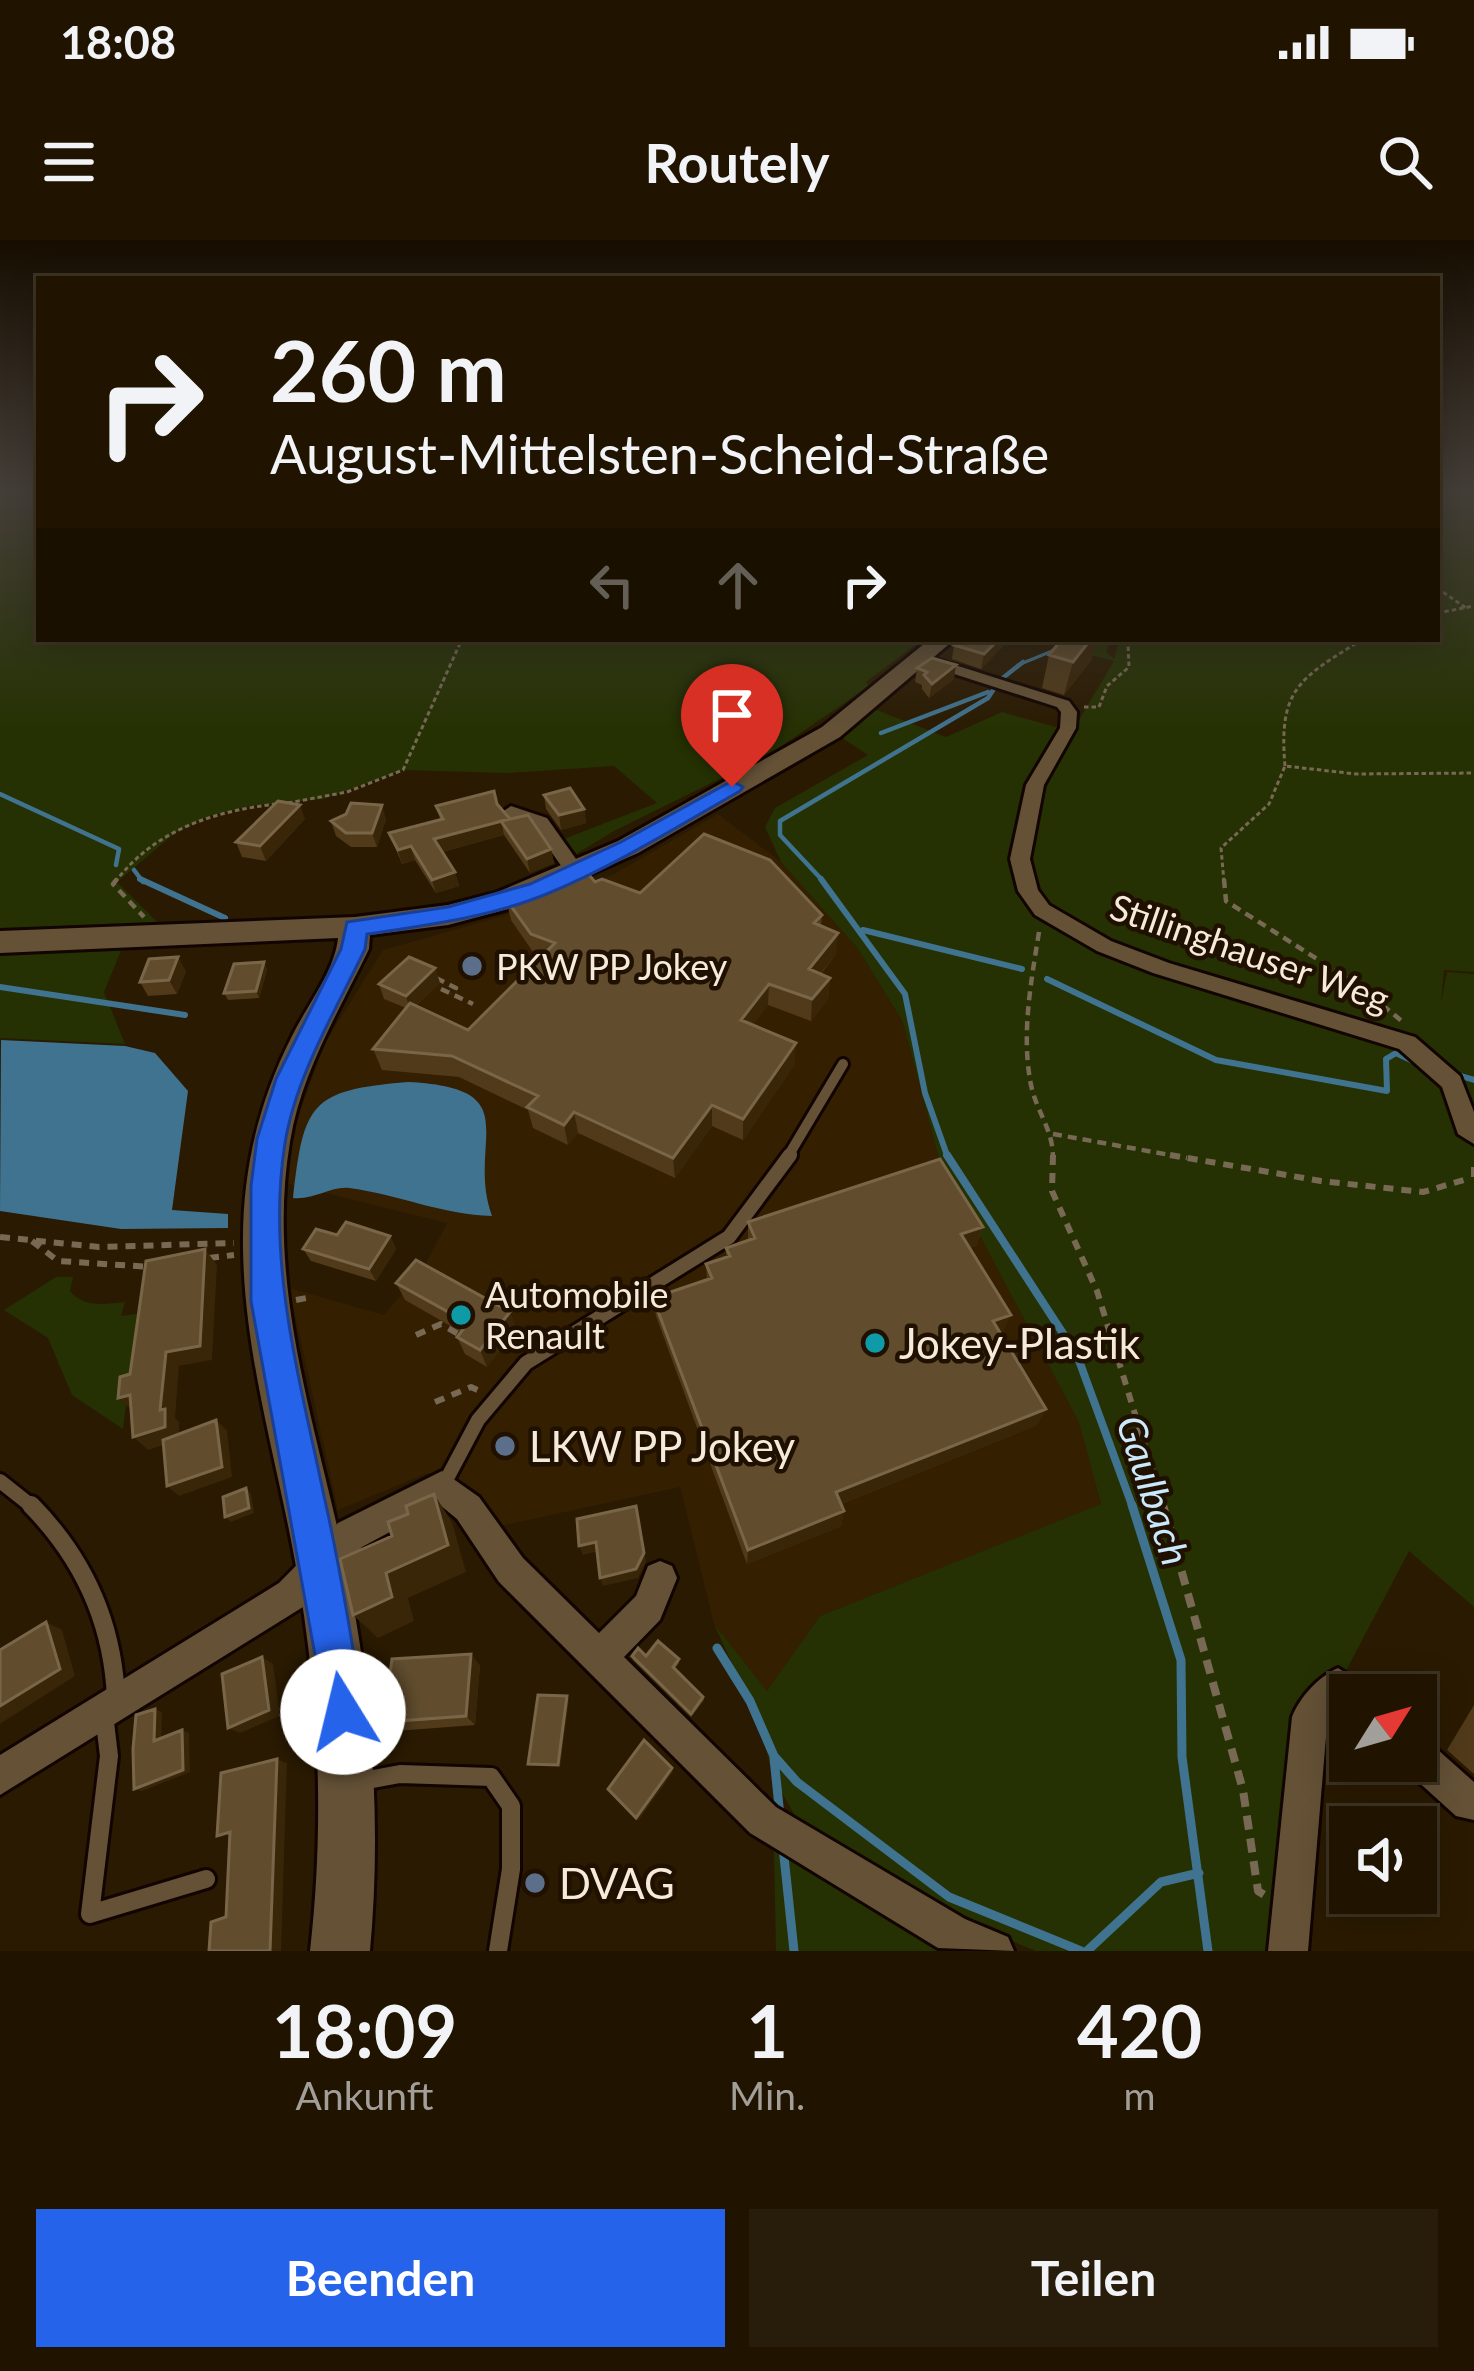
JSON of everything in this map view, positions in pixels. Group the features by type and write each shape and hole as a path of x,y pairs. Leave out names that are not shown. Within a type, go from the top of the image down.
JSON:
{"main road":[{"path":"0,942 356,927 480,908 576,873 831,732 941,642"},
{"path":"340,1951 347,1896 349,1784 321,1566 267,1301 263,1211 271,1139 289,1079 353,949 356,927"}],"street":[{"path":"921,659 1067,707 1068,728 1035,785 1020,859 1028,891 1042,910"},
{"path":"511,812 540,822 576,873"},
{"name":"Stillinghauser Weg","path":"1042,910 1104,946 1142,961 1407,1043 1453,1082 1474,1134"},
{"path":"0,1777 290,1595 350,1535 442,1487 468,1508 511,1570 764,1820 952,1934 994,1951"},
{"path":"598,1658 648,1608 660,1578"},
{"path":"1290,1931 1310,1717 1329,1696"},
{"path":"1437,1773 1469,1803"}],"lane":[{"path":"442,1487 464,1441 493,1397 519,1370 559,1340 730,1238 809,1128 843,1064"},
{"path":"0,1481 23,1496 54,1531 95,1597 110,1634 109,1756 90,1915 206,1879"},
{"path":"349,1784 400,1774 491,1778 511,1805 511,1869 498,1951"}],"path":[{"path":"1440,589 1466,608"},
{"path":"1440,612 1474,607"},
{"path":"141,937 144,916 113,884 130,864 172,832 208,815 322,799 403,770 461,642"},
{"path":"1067,707 1099,707 1107,686 1129,667 1131,642"},
{"path":"1358,642 1309,670 1290,694 1280,724 1286,766 1269,804 1221,848 1226,902 1358,985 1416,1033 1407,1043"},
{"path":"1286,766 1356,774 1474,773"},
{"path":"1042,910 1025,1021 1036,1113 1053,1134 1052,1191 1097,1291 1153,1469 1243,1790 1258,1891 1290,1931"},
{"path":"436,978 456,988 450,993"},
{"path":"441,989 473,1004"},
{"path":"1053,1134 1191,1160 1436,1192 1473,1180 1474,1167"},
{"path":"0,1237 162,1248 244,1242"},
{"path":"32,1240 58,1261 158,1268"},
{"path":"195,1261 244,1253"},
{"path":"301,1298 313,1297"},
{"path":"416,1335 441,1324 519,1370"},
{"path":"435,1402 471,1387 493,1397"}],"shaded area":[{"name":"Jokey-Plastik","path":"718,814 781,862 858,949 903,1022 939,1159 1080,1422 1101,1505 820,1616 767,1692 714,1624 680,1487 501,1526 493,1525 463,1491 428,1473 338,1510 289,1288 384,1315 423,1269 447,1223 284,1183 293,1130 326,1041 383,950 503,916 614,874"}],"green space":[{"path":"0,573 36,573 36,642 919,642 866,682 869,686 770,754 571,857 561,840 657,803 614,766 507,773 403,770 323,799 250,806 209,816 175,833 117,882 158,923 0,929"},
{"path":"1440,573 1474,573 1474,972 1444,970 1441,1003 1447,972 1474,974 1474,1607 1409,1551 1344,1674 1329,1674 1329,1696 1310,1717 1279,1951 1036,1951 946,1914 796,1818 774,1778 757,1718 714,1624 767,1691 820,1616 1101,1504 1079,1422 939,1159 903,1022 858,949 781,862 765,827 775,808 868,755 839,736 874,709 946,737 1002,712 1063,729 1044,761 1032,853 1048,772 1114,661 1052,645 1109,642 1106,652 1114,659 1119,642 1440,642"},
{"path":"123,946 104,992 125,1044 0,1038 0,951"},
{"path":"56,1277 73,1277 70,1291 81,1300 125,1302 121,1316 137,1314 123,1429 72,1395 48,1338 4,1310"},
{"path":"774,1849 948,1947 957,1951 776,1951"}],"water":[{"path":"1,1040 125,1046 155,1053 188,1091 172,1210 228,1214 228,1228 121,1229 0,1211"},
{"path":"408,1082 446,1086 469,1095 482,1107 492,1216 349,1188 293,1198 302,1141 318,1107 350,1090"}],"building":[{"path":"957,642 996,642 984,654 954,645"},
{"path":"1060,642 1089,642 1073,662 1049,655"},
{"path":"932,658 956,665 932,684 924,675 927,672 917,668"},
{"path":"570,788 584,809 559,815 544,795"},
{"path":"494,791 497,804 510,819 434,839 455,872 432,880 411,846 398,850 389,833 443,819 436,806"},
{"path":"278,801 300,805 260,846 236,842"},
{"path":"351,803 382,805 372,833 346,833 331,821 346,814"},
{"path":"528,815 551,849 527,859 501,821"},
{"path":"704,834 770,860 822,915 814,923 838,933 809,969 830,978 812,999 769,984 741,1020 796,1043 743,1119 712,1105 673,1158 574,1112 564,1125 527,1107 538,1096 452,1056 373,1049 410,1003 468,1030 555,943 531,934 506,899 585,870 595,882 602,879 640,893"},
{"path":"178,957 169,980 140,982 149,959"},
{"path":"409,957 435,968 406,996 379,984"},
{"path":"264,962 256,991 224,993 234,964"},
{"path":"940,1159 983,1227 961,1234 1011,1315 993,1321 1046,1409 836,1492 844,1511 748,1550 653,1298 712,1278 706,1264 730,1256 726,1248 755,1238 748,1222"},
{"path":"346,1222 390,1236 369,1269 303,1249 316,1229 337,1235"},
{"path":"205,1249 200,1346 166,1352 160,1410 165,1409 165,1427 133,1437 130,1395 118,1398 120,1377 130,1374 146,1261"},
{"path":"416,1260 510,1312 480,1350 457,1337 468,1323 396,1283"},
{"path":"216,1420 222,1467 167,1486 163,1440"},
{"path":"246,1488 249,1508 225,1517 223,1497"},
{"path":"434,1494 448,1545 386,1573 392,1597 353,1615 340,1559 392,1536 388,1522 408,1514 406,1506"},
{"path":"636,1506 644,1553 636,1569 600,1578 596,1542 579,1546 577,1519"},
{"path":"46,1622 60,1669 0,1706 0,1650"},
{"path":"658,1641 679,1659 673,1667 703,1697 691,1714 632,1656 638,1648 646,1656"},
{"path":"471,1654 466,1716 383,1722 392,1659"},
{"path":"262,1657 269,1710 228,1728 222,1674"},
{"path":"538,1695 567,1696 558,1765 528,1764"},
{"path":"155,1709 154,1741 182,1730 183,1770 134,1789 136,1715"},
{"path":"644,1740 672,1768 636,1818 608,1789"},
{"path":"277,1759 270,1951 209,1951 211,1922 226,1917 230,1832 217,1836 221,1773"}],"waterway":[{"path":"1021,664 1062,647"},
{"name":"Gaulbach","path":"824,882 780,835 780,821 988,698 999,681 1021,664"},
{"path":"881,733 988,692"},
{"path":"0,794 119,849 116,865"},
{"path":"134,870 141,880"},
{"name":"Gaulbach","path":"821,879 905,994 925,1093 948,1158"},
{"path":"141,880 225,918"},
{"path":"863,930 1022,969"},
{"path":"1047,979 1216,1060 1387,1091 1386,1059 1396,1053 1415,1062"},
{"path":"0,987 185,1015"},
{"path":"1461,1076 1474,1080"},
{"name":"Gaulbach","path":"947,1155 1077,1355 1133,1507"},
{"name":"Gaulbach","path":"1133,1507 1181,1660 1182,1757 1198,1873"},
{"path":"717,1648 750,1701 774,1756 797,1782 949,1897 1081,1951"},
{"path":"774,1758 780,1816"},
{"path":"783,1847 794,1951"},
{"path":"1087,1951 1161,1882 1198,1873"},
{"name":"Gaulbach","path":"1198,1873 1208,1951"}],"place":[{"name":"PKW PP Jokey","path":"472,966"},
{"name":"Automobile Renault","path":"461,1315"},
{"name":"Jokey-Plastik","path":"875,1343"},
{"name":"LKW PP Jokey","path":"505,1446"},
{"name":"DVAG","path":"535,1883"}],"route":[{"path":"343,1712 321,1566 267,1301 266,1186 271,1139 289,1079 353,949 356,927 448,915 538,890 628,847 732,787"}]}
